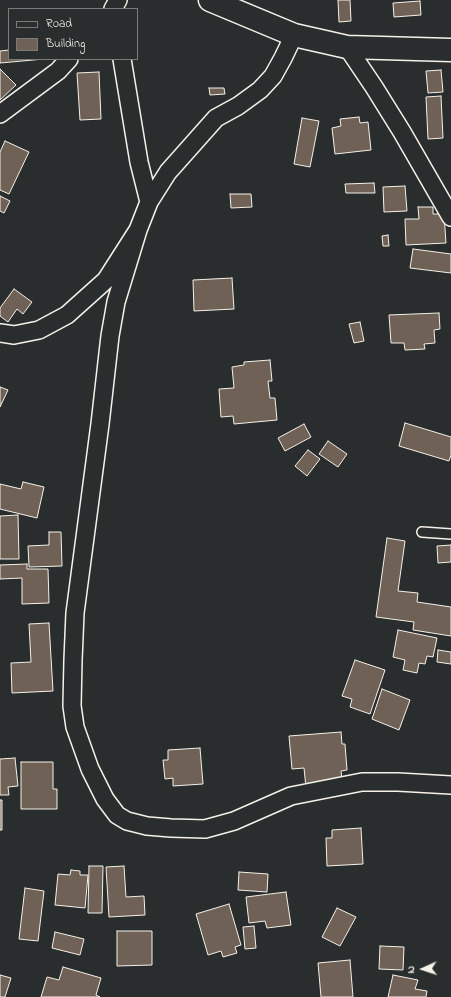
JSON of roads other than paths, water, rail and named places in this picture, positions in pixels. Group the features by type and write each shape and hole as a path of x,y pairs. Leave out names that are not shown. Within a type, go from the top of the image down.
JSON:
{"street":[{"path":"210,0 294,35 346,47 451,50"},
{"path":"294,35 273,76 260,90 238,106 216,118 168,172 149,202 138,230 116,302 110,336 99,439 75,613 72,706 75,727 90,769 105,799 117,815 127,821 147,826 205,829 234,821 291,796 347,784 362,782 398,782 451,785"},
{"path":"346,47 374,87 402,132 451,217"},
{"path":"0,114 58,71 68,60"},
{"path":"122,60 139,162 149,202"},
{"path":"0,333 14,335 39,330 67,315 106,280 138,230"}],"lane":[{"path":"422,532 451,534"}]}
